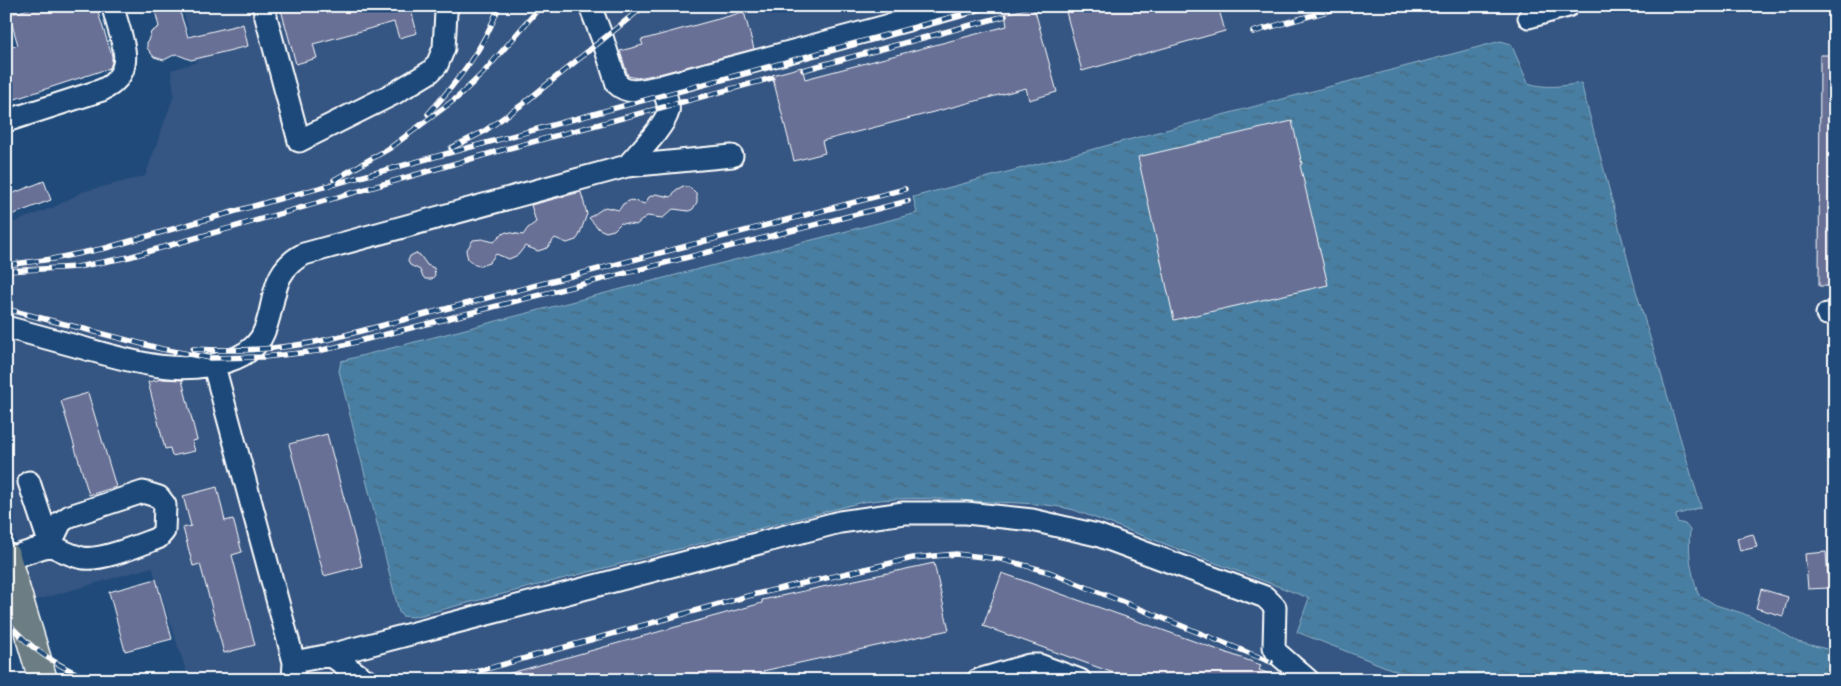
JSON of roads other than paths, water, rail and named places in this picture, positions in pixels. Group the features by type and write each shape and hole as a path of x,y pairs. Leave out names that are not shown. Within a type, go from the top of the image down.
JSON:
{"main road":[{"path":"7,558 43,680"}],"lane":[{"path":"6,121 102,90 116,81 124,69 126,55 113,6"},
{"path":"264,6 299,141 395,93 430,72 437,65 444,48 448,6"},
{"path":"590,6 617,84 621,88 631,91 662,86 961,6"},
{"path":"1528,17 1568,6"},
{"path":"627,166 659,127 668,112 668,105 662,86"},
{"path":"6,327 132,362 157,366 198,368 214,366 236,359 251,350 260,338 280,277 294,259 304,254 627,166 732,156"},
{"path":"214,366 294,671 330,655 840,522 904,513 966,513 1032,520 1097,535 1265,597 1275,606 1274,647 1277,653 1308,680"},
{"path":"30,482 50,545"},
{"path":"7,558 50,545 70,555 96,558 158,538 164,531 165,505 159,497 143,492 70,516 61,522 50,545"},
{"path":"330,655 366,680"},
{"path":"978,680 1029,665 1050,668 1080,680"}],"water":[{"path":"1501,41 1511,44 1528,83 1561,86 1581,83 1636,291 1701,507 1676,515 1677,522 1685,524 1690,530 1689,548 1698,594 1716,605 1768,624 1798,642 1835,651 1835,680 1419,680 1297,632 1309,598 1074,510 1032,504 942,499 895,499 863,502 413,617 402,616 399,612 339,371 341,361 917,213 913,197"}],"railway":[{"path":"428,114 478,50 499,6"},
{"path":"334,180 390,148 458,97 485,71 541,6"},
{"path":"451,148 483,132 523,104 644,6"},
{"path":"6,265 52,259 106,248 275,200 993,6"},
{"path":"1035,9 1044,6"},
{"path":"1253,32 1345,6"},
{"path":"803,70 1005,16"},
{"path":"6,271 77,267 129,257 502,150 772,78"},
{"path":"193,349 262,349 330,339 905,189"},
{"path":"6,309 162,349 210,358 264,357 318,351 908,201"},
{"path":"447,680 748,596 913,558 956,554 1001,559 1049,572 1271,662"},
{"path":"6,620 24,640 45,656 91,680"}]}
